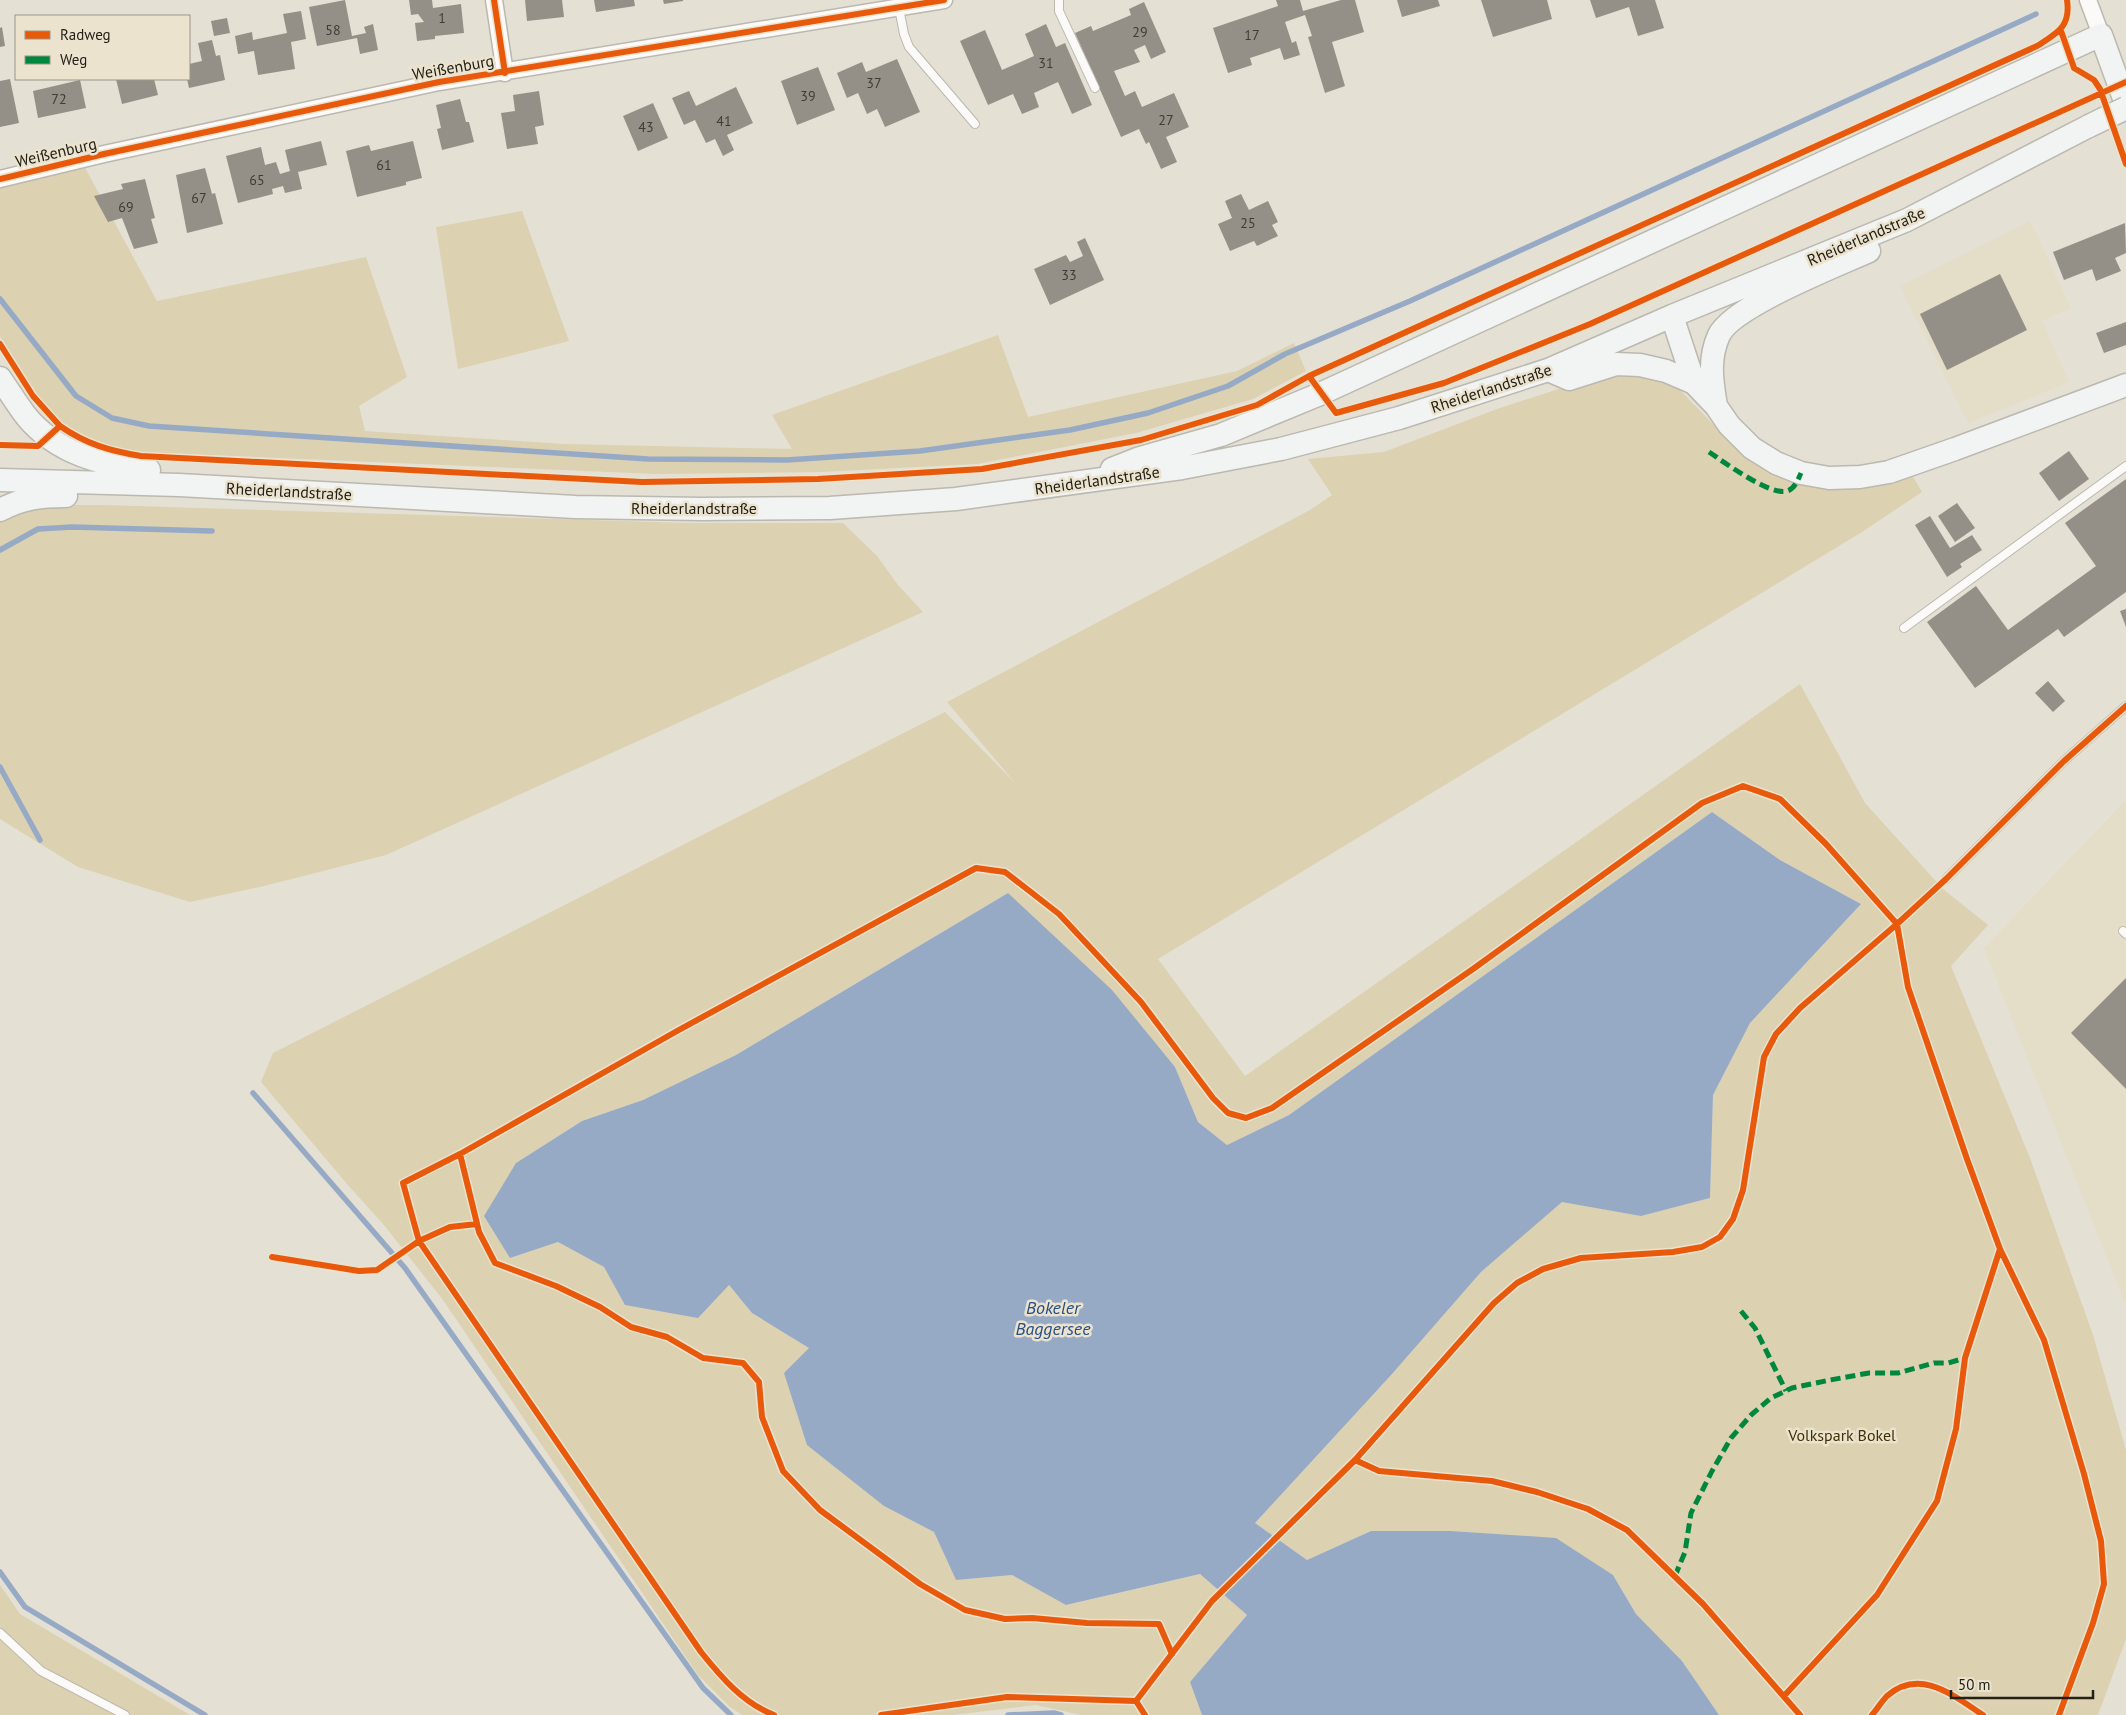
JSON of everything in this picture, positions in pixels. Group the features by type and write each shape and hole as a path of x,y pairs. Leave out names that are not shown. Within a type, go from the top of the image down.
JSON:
{"main road":[{"path":"1084,481 1140,458 1221,435 1320,394 2101,35 2126,104"},
{"name":"Rheiderlandstraße","path":"0,480 179,485 575,507 701,509 830,508 956,499 1182,468 1281,449 1400,418 1548,370 1672,316 1907,220 2126,108"},
{"path":"1716,406 1711,377 1713,355 1720,333 1732,319 1752,305 1886,244 1907,220"},
{"path":"1672,316 1694,383"},
{"path":"1548,370 1569,379 1616,364 1640,365 1666,371 1694,383 1716,406 1728,425 1752,448 1776,463 1811,475 1829,478 1860,477 1889,472 2126,385"},
{"path":"0,378 27,417 50,437 72,451 113,466 154,471 179,485"},
{"path":"0,510 13,503 42,496 98,497 117,483"}],"street":[{"path":"494,0 505,72"},
{"name":"Weißenburg","path":"0,179 104,154 439,82 944,0"},
{"path":"2088,0 2101,35"}],"lane":[{"path":"1058,0 1059,11 1095,88"},
{"path":"899,8 904,34 909,47 975,124"},
{"path":"1904,628 2126,466"},
{"path":"1946,878 2064,761 2126,706"},
{"path":"0,1633 41,1671 124,1715"}],"path":[{"path":"2068,51 2074,68 2094,80 2100,89"},
{"path":"2115,132 2126,164"}],"shaded area":[{"path":"2030,221 2071,308 2042,321 2069,382 1968,423 1900,286"},
{"path":"2126,800 2126,1306 1984,948"}],"green space":[{"path":"83,164 157,301 366,257 407,377 359,406 365,431 564,444 792,449 772,415 998,335 1028,417 1237,371 1294,343 1306,371 1253,399 1136,433 977,464 821,472 656,474 139,452 111,447 83,437 63,423 36,394 0,336 0,185"},
{"path":"522,211 569,341 458,369 436,227"},
{"name":"Volkspark Bokel","path":"1618,372 1652,377 1679,389 1742,454 1768,471 1823,488 1853,489 1913,477 1922,492 1862,532 1158,959 1245,1076 1800,684 1865,803 1943,889 1988,925 1951,966 2030,1158 2093,1335 2126,1450 2126,1639 2098,1715 1719,1715 1682,1661 1636,1614 1613,1575 1556,1539 1451,1531 1371,1531 1307,1560 1255,1523 1392,1374 1481,1272 1562,1201 1641,1216 1710,1198 1713,1095 1750,1023 1861,904 1780,860 1712,812 1289,1115 1227,1145 1198,1122 1175,1067 1008,893 736,1055 643,1100 582,1121 516,1163 510,1258 558,1242 604,1267 626,1305 729,1285 752,1313 810,1348 884,1506 934,1532 956,1580 1012,1575 1067,1605 1200,1574 1247,1615 1190,1682 1202,1715 1081,1715 1036,1705 953,1715 742,1715 730,1707 698,1675 443,1300 384,1225 261,1082 273,1053 945,712 1016,784 947,702 1310,510 1332,495 1308,459 1384,452 1497,409 1599,376"},
{"path":"63,505 689,523 843,523 877,556 898,585 923,612 386,855 260,887 190,902 78,867 0,819 0,521 12,515 37,508"},
{"path":"0,1585 20,1614 190,1715 0,1715"}],"water":[{"name":"Bokeler Baggersee","path":"1712,812 1780,860 1861,904 1750,1023 1713,1095 1710,1198 1641,1216 1562,1202 1481,1272 1392,1374 1255,1523 1307,1560 1371,1531 1451,1531 1556,1538 1613,1575 1636,1614 1682,1661 1719,1715 1202,1715 1190,1682 1247,1615 1200,1574 1066,1605 1012,1575 956,1580 934,1532 884,1506 807,1445 784,1373 809,1348 752,1313 729,1285 698,1318 625,1305 604,1267 558,1242 510,1258 484,1216 516,1163 582,1121 643,1100 736,1055 1008,893 1112,990 1175,1067 1198,1122 1227,1145 1289,1115"}],"building":[{"path":"345,0 352,36 366,33 364,27 373,24 378,50 360,54 357,38 317,46 309,7"},
{"path":"409,0 432,0 433,8 461,4 464,33 435,36 435,39 417,41 415,23 424,22 418,14 411,15"},
{"path":"525,0 562,0 564,17 527,21"},
{"path":"594,0 634,0 635,6 596,12"},
{"path":"663,0 683,0 683,1 664,4"},
{"path":"1276,0 1300,0 1303,11 1341,0 1355,0 1364,32 1332,42 1345,86 1325,93 1308,37 1312,36 1305,15 1285,22 1292,43 1296,41 1300,55 1284,60 1280,48 1250,58 1252,65 1228,73 1213,28 1278,6"},
{"path":"1397,0 1438,0 1440,6 1402,17"},
{"path":"1481,0 1547,0 1552,19 1493,37"},
{"path":"1590,0 1655,0 1664,28 1638,36 1629,7 1596,18"},
{"path":"1144,2 1166,52 1151,59 1145,45 1134,50 1140,62 1114,71 1125,96 1135,91 1142,107 1174,93 1189,127 1166,137 1177,162 1161,169 1149,142 1146,144 1139,129 1121,137 1075,33 1091,26 1093,31 1131,15 1129,9"},
{"path":"301,11 306,39 291,42 295,69 258,75 254,51 238,54 235,36 252,32 253,40 287,33 283,14"},
{"path":"227,18 230,33 214,36 211,21"},
{"path":"1046,24 1056,47 1065,43 1092,105 1072,114 1058,82 1034,93 1039,107 1022,114 1013,94 988,105 960,41 985,30 1002,70 1034,56 1025,34"},
{"path":"2,27 5,46 0,47 0,28"},
{"path":"212,40 216,56 220,55 225,80 189,88 187,80 190,80 190,64 202,61 198,43"},
{"path":"897,59 920,112 885,127 877,109 867,114 858,93 847,98 837,73 862,62 866,72"},
{"path":"818,67 835,110 797,125 781,81"},
{"path":"10,79 19,123 0,127 0,81"},
{"path":"80,80 86,108 38,118 33,91"},
{"path":"116,80 154,80 158,95 122,104"},
{"path":"736,87 753,123 727,135 734,150 723,156 715,139 706,143 695,120 684,125 672,98 689,91 696,106"},
{"path":"539,91 544,125 535,127 538,144 507,149 501,113 515,111 513,95"},
{"path":"460,99 474,142 442,150 437,129 441,128 436,105"},
{"path":"653,103 668,138 638,151 623,116"},
{"path":"321,141 327,165 298,172 302,189 285,193 283,186 272,189 273,194 238,203 226,156 261,147 265,165 276,162 280,174 290,171 285,150"},
{"path":"413,141 422,178 406,182 406,185 357,197 346,151 369,145 371,151"},
{"path":"205,168 212,194 215,193 223,224 187,233 176,175"},
{"path":"145,179 155,218 151,219 158,243 134,249 122,218 108,222 94,196 123,189 121,184"},
{"path":"1241,194 1249,210 1268,201 1278,222 1272,225 1278,236 1257,246 1254,241 1230,251 1218,224 1232,218 1225,201"},
{"path":"2125,223 2126,253 2115,258 2121,271 2096,281 2092,269 2064,280 2053,252"},
{"path":"1085,238 1104,280 1050,305 1034,269 1066,255 1070,262 1083,256 1077,242"},
{"path":"2000,274 2027,330 1947,370 1920,314"},
{"path":"2126,322 2126,345 2104,353 2096,333"},
{"path":"2069,451 2089,479 2059,501 2039,473"},
{"path":"2126,479 2126,592 2064,637 2058,629 1975,688 1927,622 1976,586 2008,630 2096,566 2065,523"},
{"path":"1957,503 1975,528 1955,542 1938,516"},
{"path":"1930,516 1950,548 1972,535 1982,550 1960,564 1962,567 1947,577 1915,525"},
{"path":"2126,609 2126,627 2120,611"},
{"path":"2048,681 2065,701 2053,712 2035,693"},
{"path":"2126,978 2126,1089 2071,1033"}],"waterway":[{"path":"0,299 76,396 112,418 149,426 648,459 787,460 920,451 1070,430 1148,413 1228,386 1285,354 1410,301 2036,14"},
{"path":"0,550 38,529 72,527 212,531"},
{"path":"0,767 40,840"},
{"path":"253,1093 405,1268 703,1688 731,1715"},
{"path":"0,1572 25,1607 205,1715"},
{"path":"1008,1715 1054,1713 1061,1715"}],"marked path":[{"path":"1709,452 1747,477 1779,491 1787,491 1792,488 1801,473"},
{"path":"1741,1311 1755,1328 1786,1391"},
{"path":"1675,1576 1685,1552 1691,1513 1712,1471 1731,1438 1751,1415 1771,1398 1792,1388 1830,1380 1869,1373 1898,1373 1934,1363 1948,1363 1965,1358"}],"cycle path":[{"path":"494,0 505,73"},
{"path":"0,179 104,154 439,82 944,0"},
{"path":"1309,376 2037,46 2056,33 2065,23 2068,9 2067,0"},
{"path":"2061,31 2074,68 2094,80 2100,89 2126,164"},
{"path":"0,445 38,446 60,426 79,438 99,446 141,456 642,482 818,479 982,469 1141,440 1257,405 1309,376 1336,413 1444,383 1590,324 2126,82"},
{"path":"0,344 33,396 60,426"},
{"path":"1145,1715 1136,1701 1212,1601 1355,1460 1494,1303 1517,1283 1543,1269 1581,1258 1673,1252 1702,1247 1720,1237 1733,1219 1743,1190 1764,1057 1776,1034 1800,1008 1946,879 2064,761 2126,706"},
{"path":"774,1715 752,1704 733,1688 701,1652 419,1241 403,1183 460,1154 677,1031 976,868 1005,872 1059,914 1141,1002 1213,1098 1228,1113 1246,1118 1272,1108 1473,969 1702,803 1743,786 1780,799 1826,844 1897,924 1908,987 1967,1159 2000,1249 2044,1340 2084,1474 2101,1541 2104,1584 2093,1623 2059,1715"},
{"path":"460,1154 479,1232 495,1263 556,1286 600,1307 631,1327 667,1337 703,1358 743,1363 759,1382 762,1417 783,1471 820,1510 920,1584 965,1610 1005,1619 1032,1618 1087,1623 1159,1624 1172,1654"},
{"path":"272,1257 359,1271 377,1270 419,1241 450,1227 477,1224"},
{"path":"1784,1696 1877,1595 1937,1501 1956,1429 1965,1358 2000,1249"},
{"path":"1355,1460 1379,1471 1492,1481 1537,1492 1588,1509 1627,1530 1703,1604 1800,1715"},
{"path":"1872,1715 1887,1696 1899,1688 1912,1684 1924,1684 1949,1693 1983,1715"},
{"path":"881,1715 1007,1697 1136,1701"}]}
